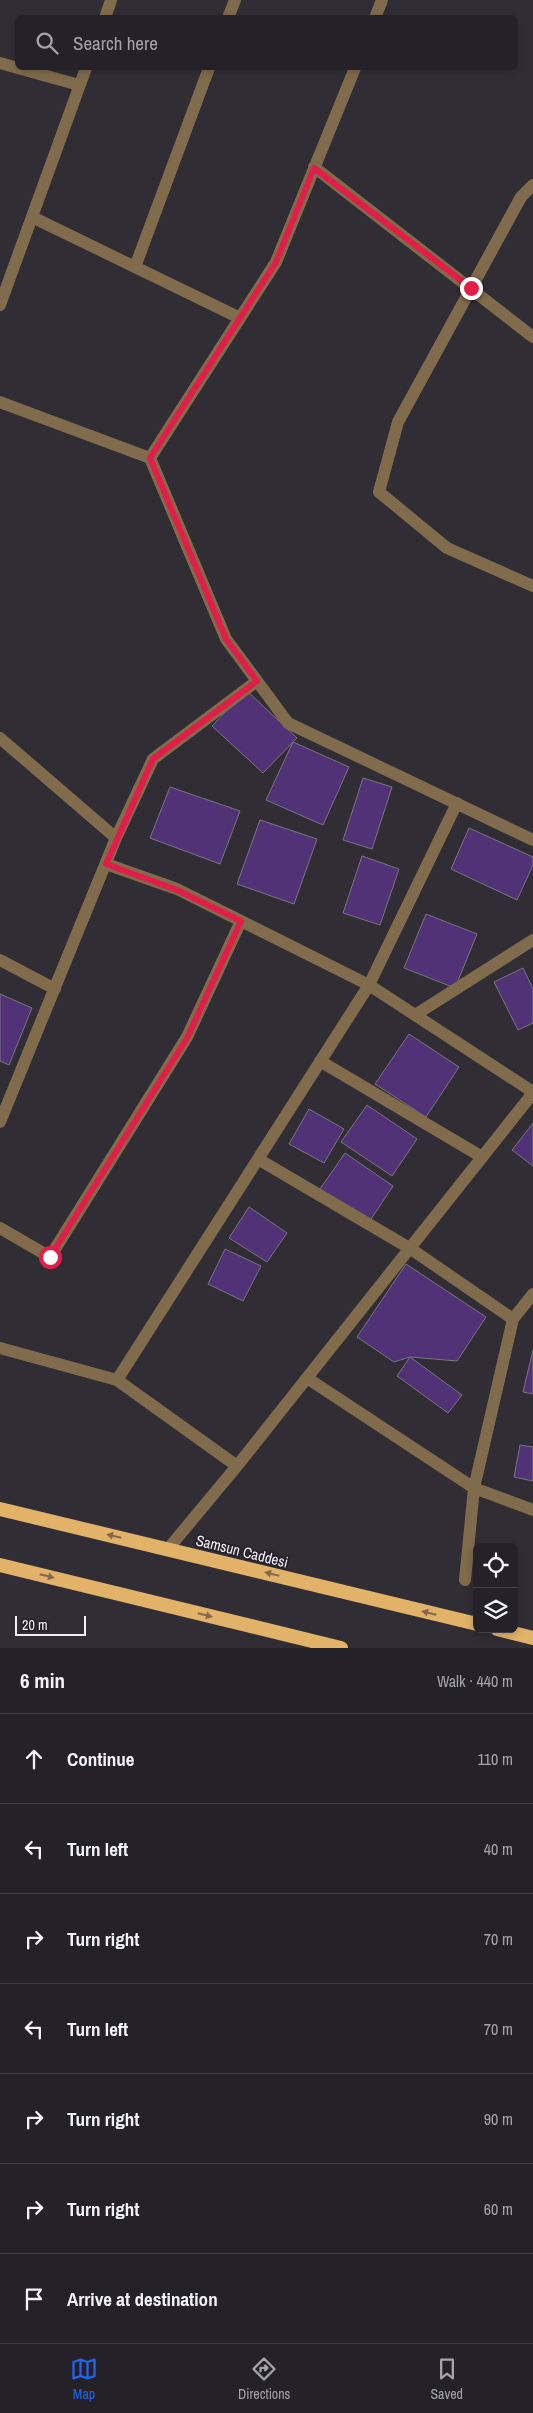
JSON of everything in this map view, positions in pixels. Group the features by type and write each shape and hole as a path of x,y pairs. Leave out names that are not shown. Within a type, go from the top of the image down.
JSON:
{"highway":[{"name":"Samsun Caddesi","path":"0,1509 473,1623"},
{"path":"0,1565 341,1648"},
{"path":"513,1633 533,1638"}],"street":[{"path":"105,15 111,0"},
{"path":"229,15 235,0"},
{"path":"376,15 382,0"},
{"path":"0,63 15,67"},
{"path":"25,70 79,85"},
{"path":"0,305 85,70"},
{"path":"135,267 209,70"},
{"path":"150,458 276,262 354,70"},
{"path":"314,168 533,337"},
{"path":"533,185 521,197 398,422 379,492 447,548 533,586"},
{"path":"32,217 240,318"},
{"path":"0,402 150,458 226,639 288,723 533,840"},
{"path":"0,1122 116,838 153,759 257,681"},
{"path":"0,738 116,838"},
{"path":"117,1380 369,985 456,803"},
{"path":"106,864 177,890 369,985 533,1092 410,1250 168,1549"},
{"path":"0,1228 50,1257 187,1038 241,921"},
{"path":"415,1015 533,940"},
{"path":"0,960 55,989"},
{"path":"320,1061 482,1157"},
{"path":"258,1159 410,1250 512,1319"},
{"path":"465,1580 474,1488 512,1319 533,1294"},
{"path":"0,1348 117,1380 237,1466"},
{"path":"307,1378 474,1488 533,1510"}],"building":[{"path":"246,690 297,738 263,773 212,726"},
{"path":"293,742 349,767 323,825 266,800"},
{"path":"363,778 392,787 372,849 343,840"},
{"path":"170,787 240,811 220,864 150,838"},
{"path":"260,820 317,839 294,904 237,884"},
{"path":"469,828 533,857 533,865 517,900 451,869"},
{"path":"362,856 399,869 380,925 343,913"},
{"path":"426,914 477,934 455,988 404,968"},
{"path":"523,968 533,989 533,1023 518,1030 494,982"},
{"path":"0,994 32,1008 9,1065 0,1061"},
{"path":"409,1034 459,1067 426,1117 375,1084"},
{"path":"367,1105 417,1139 392,1176 341,1142"},
{"path":"309,1109 344,1129 324,1163 289,1144"},
{"path":"533,1123 533,1166 512,1150"},
{"path":"345,1153 393,1186 369,1222 320,1189"},
{"path":"249,1207 287,1233 267,1262 229,1238"},
{"path":"225,1249 261,1266 243,1301 208,1284"},
{"path":"406,1264 486,1317 457,1361 410,1357 394,1362 357,1337"},
{"path":"533,1350 533,1394 523,1392"},
{"path":"410,1357 462,1395 448,1413 397,1376"},
{"path":"520,1445 533,1447 533,1481 514,1477"}],"route":[{"path":"50,1257 187,1038 241,921 177,890 106,864 153,759 257,681 226,639 150,458 276,262 314,168 471,288"}]}
